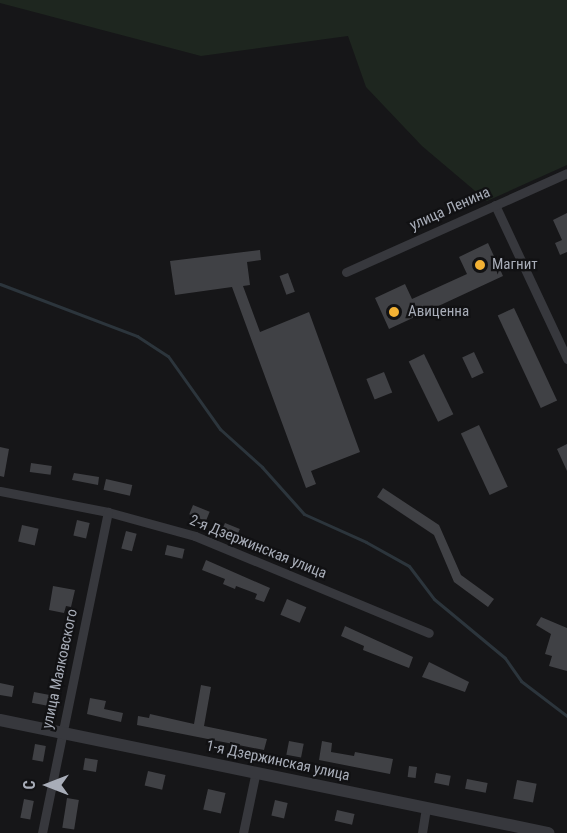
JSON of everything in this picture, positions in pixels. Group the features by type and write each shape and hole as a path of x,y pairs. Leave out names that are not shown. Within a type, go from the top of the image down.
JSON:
{"street":[{"name":"улица Ленина","path":"346,272 567,173"},
{"path":"495,205 567,359"},
{"name":"2-я Дзержинская улица","path":"0,491 108,512 195,536 429,633"},
{"name":"улица Маяковского","path":"42,833 108,512"},
{"name":"1-я Дзержинская улица","path":"0,720 548,833"},
{"path":"243,833 256,771"},
{"path":"422,833 426,808"}],"shaded area":[{"path":"0,0 567,0 567,165 487,201 422,146 366,87 348,36 201,56 0,3"}],"building":[{"path":"567,213 567,252 560,255 555,243 562,240 553,220"},
{"path":"488,243 503,276 389,329 375,298 405,284 412,299 467,274 459,257"},
{"path":"260,250 261,260 247,262 250,285 243,286 260,332 309,312 360,452 311,471 316,484 306,488 232,287 175,295 170,261"},
{"path":"288,273 295,292 286,295 280,276"},
{"path":"514,308 557,400 541,408 498,316"},
{"path":"474,352 484,373 472,378 462,357"},
{"path":"424,354 453,414 438,422 409,361"},
{"path":"384,372 392,392 375,400 366,379"},
{"path":"479,425 508,487 490,495 461,433"},
{"path":"567,444 567,471 557,449"},
{"path":"0,447 9,449 4,477 0,476"},
{"path":"31,463 52,466 51,475 30,472"},
{"path":"74,473 99,477 98,485 72,480"},
{"path":"106,479 132,485 130,496 104,490"},
{"path":"383,488 439,525 461,575 494,599 488,607 454,582 434,535 377,497"},
{"path":"193,505 210,512 206,521 189,514"},
{"path":"77,520 90,523 86,539 73,536"},
{"path":"225,523 240,529 236,537 222,531"},
{"path":"22,525 39,529 35,545 18,542"},
{"path":"126,531 137,534 132,551 121,548"},
{"path":"167,545 185,549 182,559 165,555"},
{"path":"206,560 270,588 264,602 255,599 257,594 223,584 225,579 202,570"},
{"path":"53,586 75,590 71,607 66,606 64,613 49,610"},
{"path":"287,599 306,607 300,623 280,615"},
{"path":"541,617 567,628 567,671 549,666 552,656 545,654 551,634 536,625"},
{"path":"345,626 413,657 409,668 363,650 364,646 341,636"},
{"path":"429,662 469,682 465,692 422,677"},
{"path":"0,683 14,686 12,697 0,695"},
{"path":"201,685 211,687 204,726 267,739 264,750 137,725 138,716 149,718 150,714 194,724"},
{"path":"34,692 54,696 52,707 32,703"},
{"path":"90,698 106,701 104,709 123,713 121,722 87,714"},
{"path":"289,741 304,744 301,758 286,755"},
{"path":"322,741 332,743 331,752 354,756 355,752 393,759 390,774 319,760"},
{"path":"35,744 46,746 43,762 32,760"},
{"path":"85,758 98,760 96,772 83,770"},
{"path":"409,766 417,767 416,778 408,777"},
{"path":"148,771 166,775 162,790 145,786"},
{"path":"436,773 451,776 449,786 434,783"},
{"path":"467,779 488,783 486,793 465,789"},
{"path":"517,780 537,784 533,802 513,799"},
{"path":"208,789 226,793 221,814 203,809"},
{"path":"67,798 79,800 74,830 62,828"},
{"path":"24,799 34,801 30,820 20,818"},
{"path":"275,800 288,803 284,819 271,816"},
{"path":"337,810 355,814 352,825 335,821"}],"waterway":[{"path":"0,284 137,336 168,356 220,429 262,467 304,514 366,542 409,566 434,599 505,658 521,681 567,716"}],"place":[{"name":"Магнит","path":"480,265"},
{"name":"Авиценна","path":"394,312"}]}
